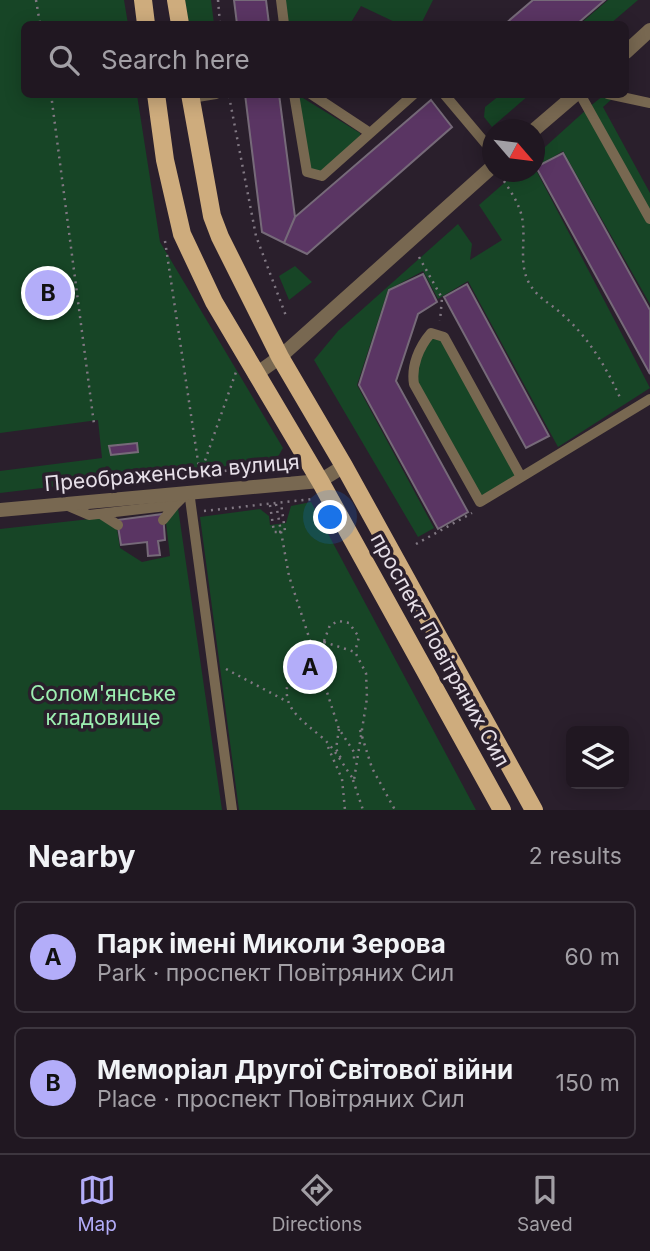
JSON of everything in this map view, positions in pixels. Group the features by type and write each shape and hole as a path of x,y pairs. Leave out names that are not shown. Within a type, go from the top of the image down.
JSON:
{"main road":[{"path":"142,0 146,21"},
{"path":"176,0 180,21"},
{"name":"проспект Повітряних Сил","path":"157,98 165,160 182,234 214,302 320,481 502,810"},
{"name":"проспект Повітряних Сил","path":"191,98 212,216 280,357 344,466 534,810"}],"street":[{"path":"629,48 650,30"},
{"path":"545,121 573,98"},
{"path":"255,374 280,357 482,176"},
{"name":"Преображенська вулиця","path":"0,510 320,481 344,466"}],"lane":[{"path":"281,0 284,21"},
{"path":"295,98 307,172 313,176 322,176 409,98"},
{"path":"318,98 370,133"},
{"path":"447,98 482,139"},
{"path":"580,98 650,219"},
{"path":"627,98 650,103"},
{"path":"521,477 444,337 439,333 431,333 422,343 412,374 414,384 480,502 650,399"},
{"path":"163,520 189,491"},
{"path":"189,491 232,810"},
{"path":"64,504 89,515 175,505"},
{"path":"101,514 118,525"}],"path":[{"path":"36,0 40,21"},
{"path":"218,0 220,21"},
{"path":"52,98 94,424"},
{"path":"230,98 256,236 286,316"},
{"path":"505,182 519,205 523,226 521,250 529,282 543,302 564,315 583,337 610,375 626,414"},
{"path":"165,241 200,475 238,365"},
{"path":"419,257 442,298 439,333"},
{"path":"191,513 315,499"},
{"path":"416,544 472,514 480,502"},
{"path":"270,505 274,532 285,531 281,503"},
{"path":"276,504 289,576 311,648 339,729 354,752 354,780"},
{"path":"324,642 330,625 339,621 349,623 359,636 355,652 366,673 367,698 359,728 354,780"},
{"path":"288,702 288,680 296,664 311,648 324,642 355,652"},
{"path":"210,660 288,702 305,725 326,741 354,780"},
{"path":"359,728 372,768 395,810"},
{"path":"339,729 336,749 354,780 363,810"},
{"path":"326,741 342,779 345,810"}],"green space":[{"path":"0,0 124,0 128,21 21,21 21,98 137,98 160,242 283,448 276,460 0,493 0,471 102,458 98,420 0,433"},
{"path":"185,0 211,0 214,21 188,21"},
{"path":"285,0 433,0 422,21 393,21 361,6 352,21 288,21"},
{"path":"608,0 638,0 614,21 584,21"},
{"path":"298,98 303,98 360,133 360,139 321,173 310,170"},
{"path":"496,98 526,98 501,119 484,117 485,107"},
{"path":"600,98 612,99 603,107 650,193 650,217 589,107"},
{"path":"587,109 650,223 650,304 563,151 545,162 545,147"},
{"path":"505,182 542,182 650,388 558,447 468,281 438,299 423,271 388,290 357,385 434,528 418,537 314,360 338,331 458,224 472,244 470,260 502,240 479,205"},
{"path":"295,266 312,282 289,300 279,276"},
{"path":"438,335 519,476 481,500 414,375 424,345"},
{"path":"311,502 476,810 239,810 200,517 260,509 269,516 270,525 286,523 291,506"},
{"name":"Солом'янське кладовище","path":"178,508 222,810 0,810 0,529 99,518 117,529 120,548 142,562 170,556 166,523"}],"building":[{"path":"234,0 266,0 269,21 237,21"},
{"path":"533,0 605,0 580,21 508,21"},
{"path":"245,98 280,98 295,217 284,243 262,232"},
{"path":"431,100 452,127 307,254 284,243 295,217"},
{"path":"563,153 650,310 650,374 544,182 545,162"},
{"path":"423,274 437,302 418,314 396,381 468,512 438,529 359,385 389,290"},
{"path":"467,284 549,436 526,448 444,297"},
{"path":"137,443 138,452 111,455 109,446"},
{"path":"163,514 165,540 158,541 160,555 148,556 147,542 121,545 117,520"}],"place":[{"name":"Меморіал Другої Світової війни","path":"48,293"},
{"name":"Парк імені Миколи Зерова","path":"310,667"}]}
